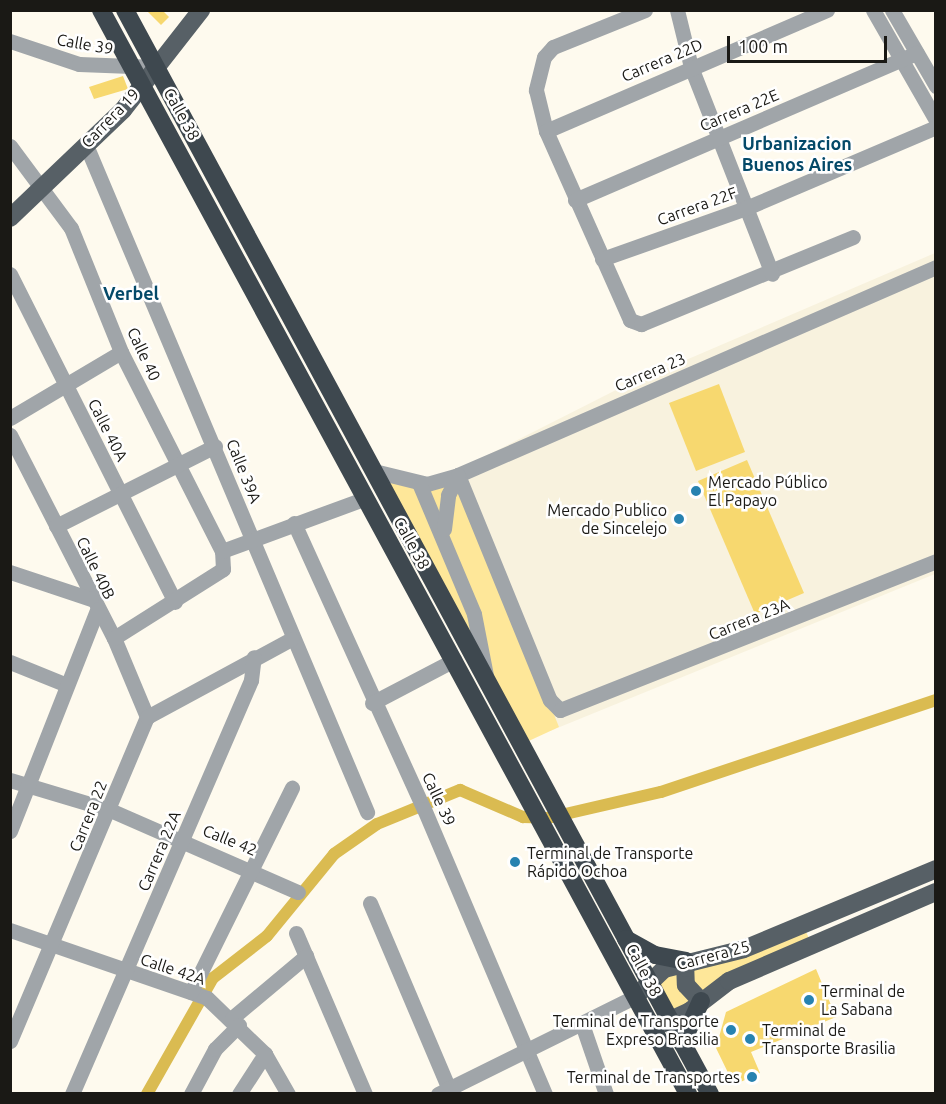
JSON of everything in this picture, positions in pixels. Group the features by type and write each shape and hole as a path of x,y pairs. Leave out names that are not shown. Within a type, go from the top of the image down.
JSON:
{"highway":[{"name":"Calle 38","path":"101,10 139,76 454,660 554,828 636,996 682,1043 710,1094"},
{"name":"Calle 38","path":"125,10 487,681 542,806"},
{"name":"Calle 38","path":"554,828 625,939 649,983 661,1024 688,1094"},
{"path":"625,939 655,955 685,961"},
{"path":"682,1043 701,1001"}],"main road":[{"name":"Carrera 19","path":"10,218 41,184 86,145 139,76 158,68 201,10"},
{"name":"Carrera 25","path":"636,996 663,969 685,961 744,950 936,868"},
{"name":"Carrera 25","path":"661,1024 701,1001 729,981 936,892"},
{"path":"685,961 686,985 701,1001"}],"street":[{"path":"645,10 553,47 538,73 535,104 575,200 630,320 641,324 772,274 853,237"},
{"path":"677,10 691,67 772,274"},
{"name":"Carrera 22D","path":"546,131 827,10"},
{"path":"873,10 936,120"},
{"path":"892,10 936,86"},
{"name":"Calle 39","path":"10,41 79,64 139,76"},
{"name":"Carrera 22E","path":"575,200 917,53"},
{"name":"Carrera 22F","path":"602,259 746,208 936,127"},
{"name":"Calle 39A","path":"86,145 215,446 291,639 367,812"},
{"name":"Calle 40","path":"10,146 41,184 71,228 121,352 222,551"},
{"name":"Carrera 23","path":"374,471 419,483 458,475 936,267"},
{"name":"Calle 40A","path":"10,274 175,602"},
{"path":"10,418 121,352"},
{"name":"Calle 40B","path":"12,442 94,604 114,638 147,717"},
{"path":"56,526 215,446"},
{"path":"444,533 445,507 458,475"},
{"name":"Carrera 23A","path":"458,475 550,700 560,710 574,708 936,561"},
{"path":"419,483 444,533 476,622 487,681"},
{"path":"114,638 175,602 223,569 222,551 251,537 366,498"},
{"name":"Calle 39","path":"294,523 372,703 422,803 529,1050 545,1094"},
{"path":"10,572 94,604 67,686 10,831"},
{"path":"147,717 291,639"},
{"name":"Carrera 22A","path":"72,1094 251,680 254,657"},
{"path":"372,703 454,660"},
{"path":"10,662 67,686"},
{"name":"Carrera 22","path":"10,1041 54,945 147,717"},
{"name":"Calle 42","path":"10,780 110,810 255,869 298,892"},
{"path":"194,994 292,788"},
{"path":"370,903 446,1091"},
{"name":"Calle 42A","path":"10,930 215,1003 265,1054 288,1094"},
{"path":"296,933 365,1094"},
{"path":"190,1094 215,1049 236,1022 306,956"},
{"name":"Carrera 25","path":"446,1091 636,996"},
{"path":"582,1024 606,1094"},
{"path":"239,1094 265,1054"}],"shaded area":[{"name":"Mercado Público El Papayo","path":"935,253 935,574 550,731 448,475 616,390"},
{"path":"374,471 419,483 458,475 559,727 520,745"},
{"path":"802,923 812,945 669,1019 646,978"}],"building":[{"path":"146,10 162,10 169,17 161,25"},
{"path":"123,76 128,89 94,99 89,87"},
{"path":"719,384 745,452 696,471 669,403"},
{"path":"747,460 804,593 755,614 698,481"},
{"name":"Terminal de Transporte Brasilia","path":"816,969 836,1017 751,1052 760,1073 734,1085 716,1048 726,1012"}],"waterway":[{"path":"147,1094 213,978 267,936 334,854 377,824 460,790 523,817 548,818 661,792 936,700"}],"place":[{"name":"Mercado Público El Papayo","path":"696,491"},
{"name":"Mercado Publico de Sincelejo","path":"679,519"},
{"name":"Terminal de Transporte Rápido Ochoa","path":"515,862"},
{"name":"Terminal de La Sabana","path":"809,1000"},
{"name":"Terminal de Transporte Expreso Brasilia","path":"731,1030"},
{"name":"Terminal de Transporte Brasilia","path":"750,1039"},
{"name":"Terminal de Transportes","path":"752,1077"}],"district":[{"name":"Urbanizacion Buenos Aires","path":"797,154"},
{"name":"Verbel","path":"131,293"}]}
